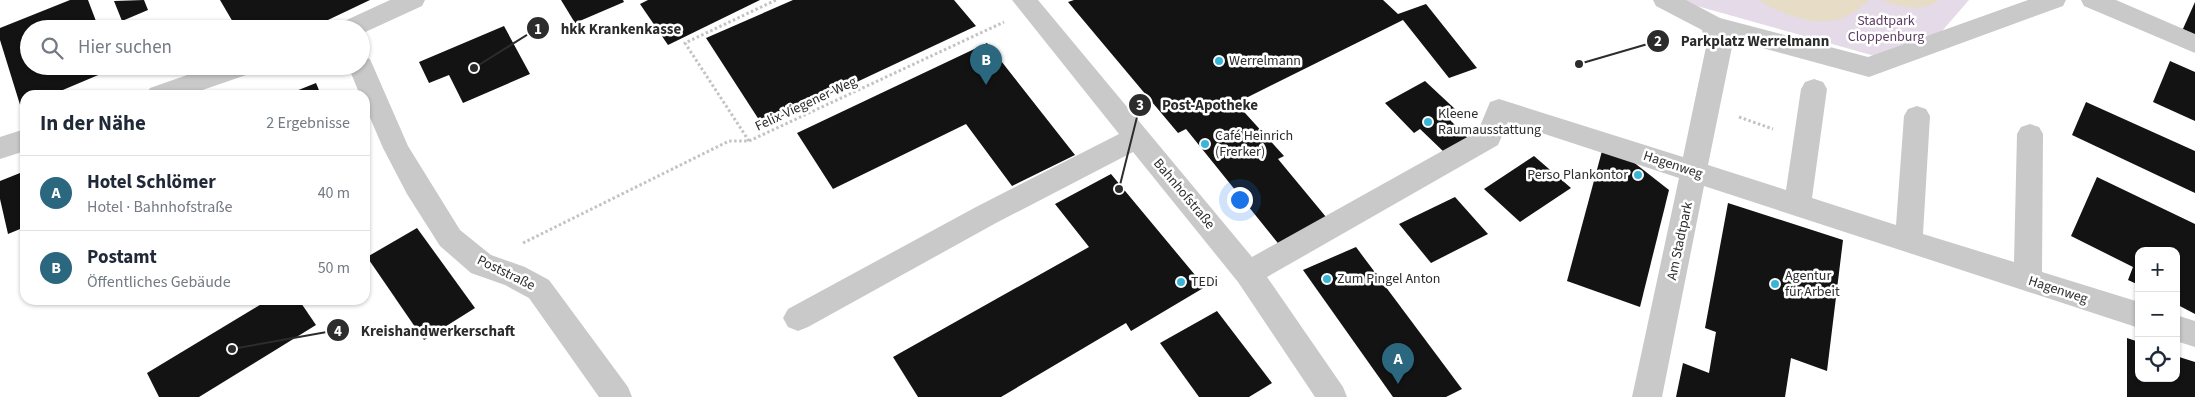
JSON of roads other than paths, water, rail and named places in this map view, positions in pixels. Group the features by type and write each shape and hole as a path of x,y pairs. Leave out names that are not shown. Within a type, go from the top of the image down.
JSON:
{"street":[{"path":"369,20 413,0"},
{"path":"1665,0 1713,25 1869,67 2054,0"},
{"path":"2092,0 2195,44"},
{"name":"Bahnhofstraße","path":"1028,5 1248,273 1332,397"},
{"name":"Am Stadtpark","path":"1646,397 1719,47 1713,25"},
{"path":"173,90 217,75"},
{"name":"Poststraße","path":"365,75 396,148 417,186 450,238 480,264 515,276 539,289 617,397"},
{"path":"1796,205 1814,89"},
{"name":"Hagenweg","path":"1248,273 1489,138 1498,109 2135,314"},
{"path":"1909,242 1917,116"},
{"path":"2028,280 2030,134"},
{"path":"798,318 986,215 1136,138"},
{"path":"0,148 20,142"},
{"path":"2180,329 2195,334"}],"place":[{"name":"Werrelmann","path":"1219,61"},
{"name":"Parkplatz Werrelmann","path":"1579,64"},
{"name":"hkk Krankenkasse","path":"474,68"},
{"name":"Postamt","path":"986,85"},
{"name":"Kleene Raumausstattung","path":"1428,122"},
{"name":"Café Heinrich (Frerker)","path":"1205,144"},
{"name":"Perso Plankontor","path":"1638,175"},
{"name":"Post-Apotheke","path":"1119,189"},
{"name":"Zum Pingel Anton","path":"1327,279"},
{"name":"TEDi","path":"1181,282"},
{"name":"Agentur für Arbeit","path":"1775,284"},
{"name":"Kreishandwerkerschaft","path":"232,349"},
{"name":"Hotel Schlömer","path":"1398,384"}],"park label":[{"name":"Stadtpark Cloppenburg","path":"1886,30"}]}
